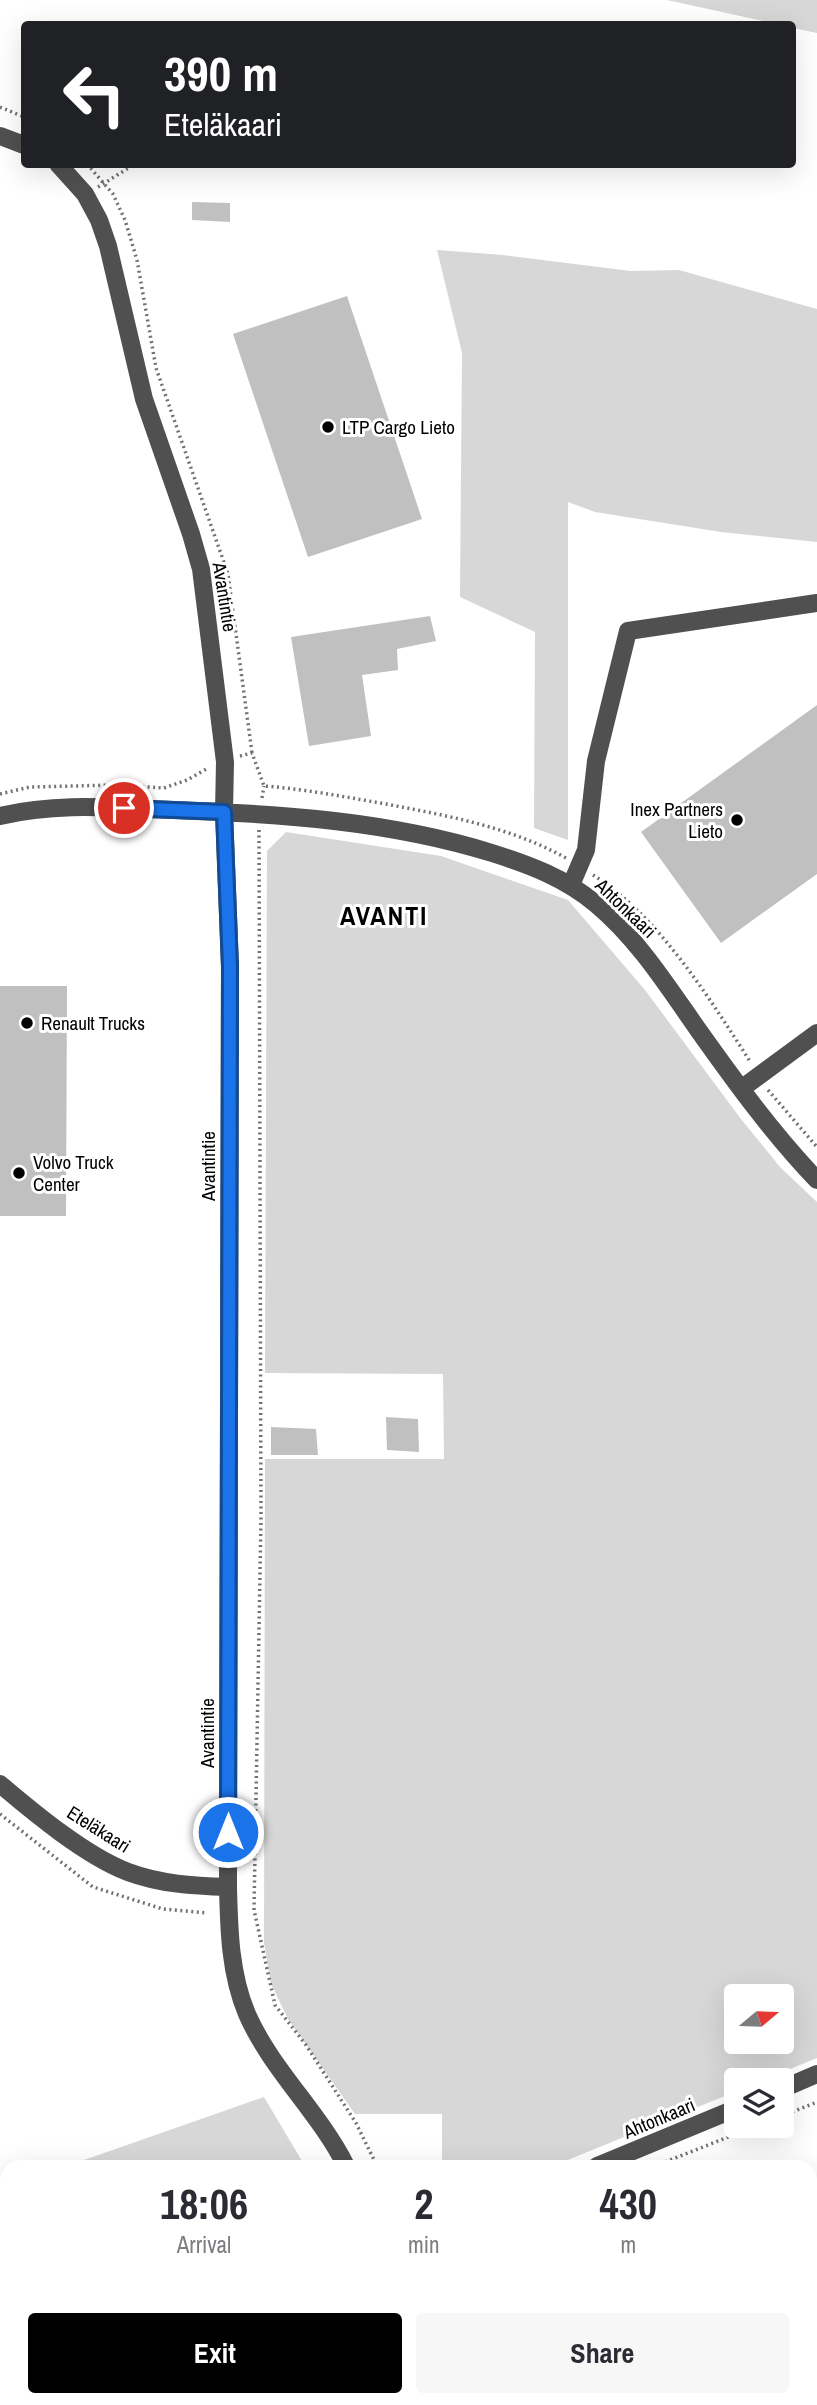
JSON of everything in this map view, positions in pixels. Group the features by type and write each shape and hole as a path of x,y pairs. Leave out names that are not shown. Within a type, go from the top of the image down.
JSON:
{"street":[{"path":"0,136 21,144"},
{"name":"Avantintie","path":"62,168 85,194 99,220 108,246 144,399 201,569 225,762 224,812 230,967 228,1887 231,1952 247,2015 266,2049 315,2115 342,2160"},
{"path":"570,885 586,850 596,761 628,631 817,603"},
{"path":"0,816 22,810 57,807 224,812"},
{"name":"Ahtonkaari","path":"224,812 261,813 351,823 411,833 498,855 545,871 570,885 597,904 650,962 768,1126 817,1180"},
{"path":"741,1089 817,1033"},
{"name":"Eteläkaari","path":"0,1784 102,1860 127,1871 186,1885 228,1887"},
{"path":"794,2084 817,2074"},
{"name":"Ahtonkaari","path":"611,2160 724,2113"}],"path":[{"path":"0,107 21,116"},
{"path":"91,168 105,184 125,220 137,260 151,333"},
{"path":"85,194 129,168"},
{"path":"240,756 252,753 264,786 262,798"},
{"path":"0,794 30,787 116,785 164,788 187,780 208,768"},
{"path":"264,786 303,789 474,821 514,834 563,856 616,889 659,933 718,1011 771,1095 817,1147"},
{"path":"259,832 261,1518 254,1910 275,2005 306,2045 356,2123 374,2160"},
{"path":"794,2111 817,2102"},
{"path":"670,2160 726,2138"}],"shaded area":[{"path":"667,0 817,0 817,33 796,29 796,21 763,21"},
{"path":"437,250 503,255 631,271 679,270 817,309 817,542 721,532 595,512 568,502 568,840 534,828 535,632 460,597 462,353"},
{"path":"286,832 441,856 568,900 645,990 780,1167 817,1202 817,2058 793,2068 724,2068 724,2096 568,2160 442,2160 442,2114 355,2114 288,2019 271,1984 264,1943 265,1459 444,1459 443,1374 265,1373 267,851"},
{"path":"264,2097 301,2160 84,2160"}],"building":[{"path":"192,202 230,203 230,222 192,220"},
{"name":"LTP Cargo Lieto","path":"347,296 422,519 308,557 233,334"},
{"path":"430,616 436,641 397,649 398,670 362,675 371,736 309,746 291,637"},
{"name":"Inex Partners Lieto","path":"817,705 817,874 721,943 641,832"},
{"path":"0,986 67,986 66,1216 0,1216"},
{"path":"386,1417 418,1419 419,1452 387,1450"},
{"path":"271,1427 316,1429 318,1455 271,1455"}],"place":[{"name":"LTP Cargo Lieto","path":"328,427"},
{"name":"Inex Partners Lieto","path":"737,820"},
{"name":"Renault Trucks","path":"27,1023"},
{"name":"Volvo Truck Center","path":"19,1173"}],"district":[{"name":"AVANTI","path":"384,915"}],"route":[{"path":"124,808 224,812 230,967 228,1832"}]}
